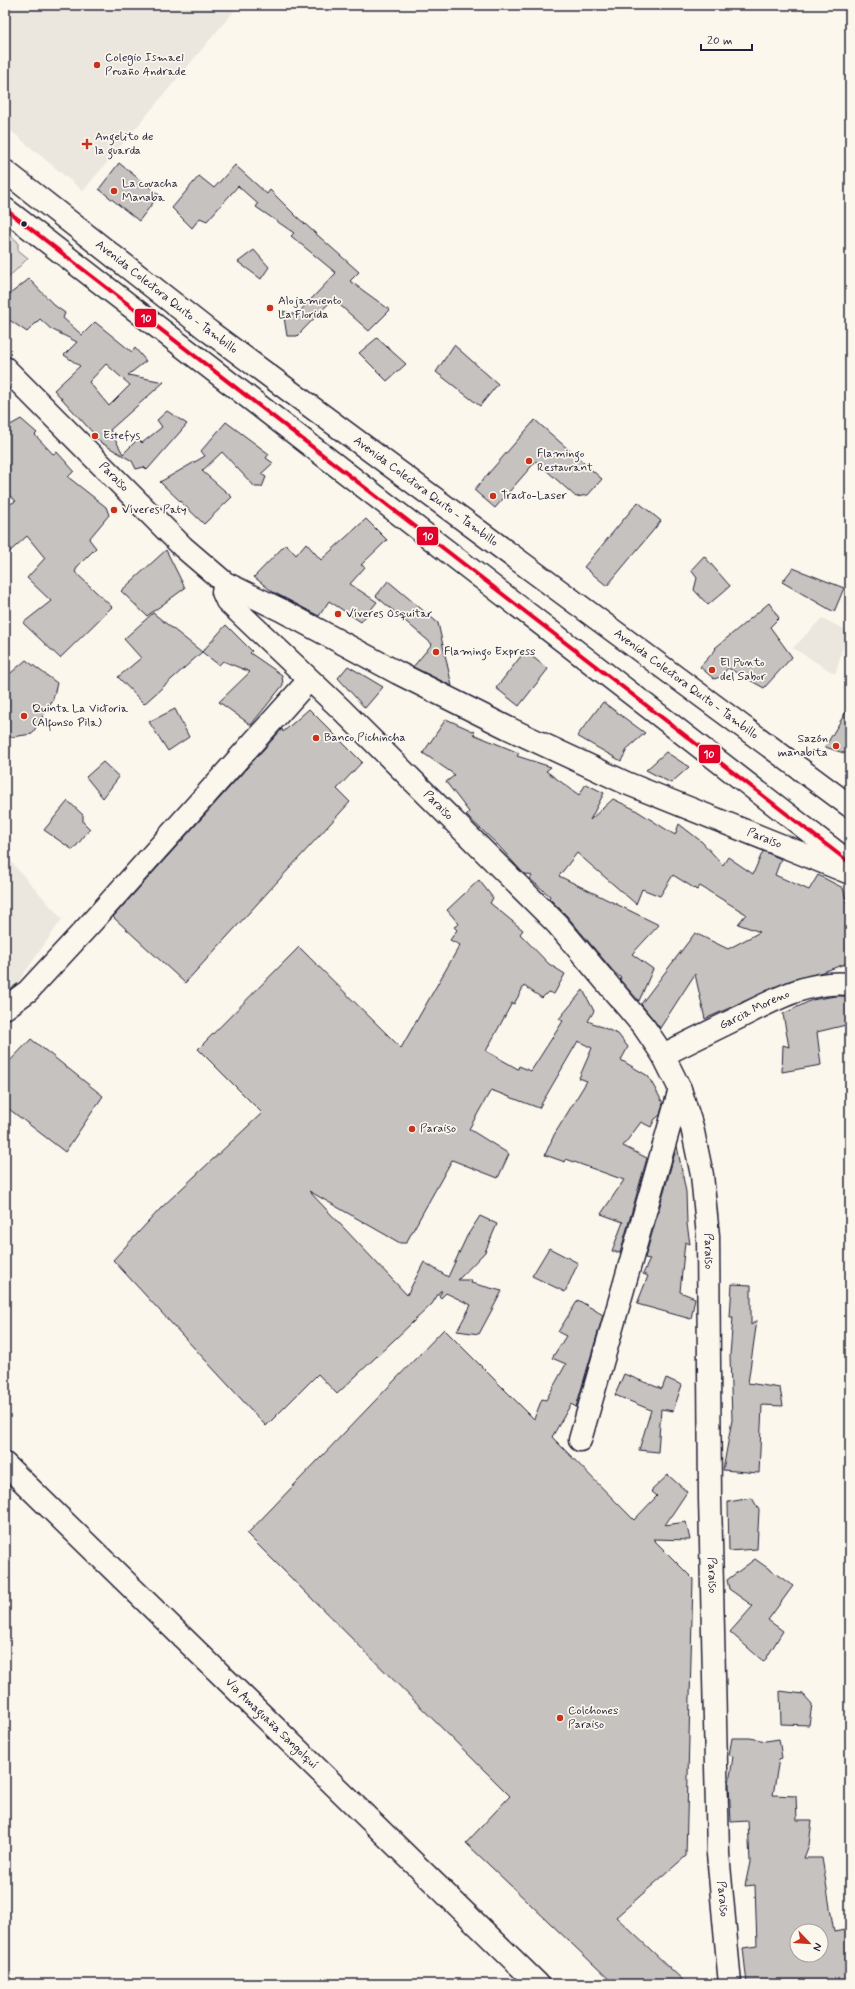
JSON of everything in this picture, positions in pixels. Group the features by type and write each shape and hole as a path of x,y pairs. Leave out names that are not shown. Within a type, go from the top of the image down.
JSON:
{"main road":[{"name":"Avenida Colectora Quito - Tambillo","path":"5,171 210,332 850,806"},
{"path":"5,209 850,863"},
{"name":"Paraiso","path":"5,368 173,537 225,583 281,610 398,673 619,780 850,873"},
{"name":"Paraiso","path":"225,583 223,592 227,601 342,710 557,924 644,1027 663,1055 680,1089 692,1127 702,1175 708,1236 710,1498 718,1854 730,1984"},
{"path":"5,1008 28,991 309,680"},
{"name":"Garcia Moreno","path":"663,1055 784,994 812,986 840,983 850,984"},
{"path":"580,1440 680,1089"},
{"name":"Via Amaguaña Sangolquí","path":"5,1464 538,1984"}],"shaded area":[{"name":"Colegio Ismael Proaño Andrade","path":"5,5 239,5 83,191 5,126"},
{"path":"5,231 18,242 18,250 28,258 5,281"},
{"path":"822,618 848,631 835,674 793,648"},
{"path":"5,855 62,919 16,985 5,994"}],"building":[{"path":"119,163 159,195 139,221 99,189"},
{"path":"235,165 267,194 270,190 296,216 359,272 350,281 390,310 369,331 333,299 297,336 287,336 283,311 296,315 336,273 291,236 294,233 256,207 258,204 238,186 207,221 200,218 192,228 172,208 199,176 214,188"},
{"path":"254,250 269,267 261,279 238,262"},
{"path":"29,279 54,305 65,313 63,318 82,335 95,322 132,352 135,348 146,361 128,375 164,382 110,430 123,454 138,439 142,443 162,427 157,420 167,411 187,424 147,470 144,467 136,469 132,461 100,442 54,390 80,366 64,355 77,342 51,329 40,319 27,332 5,317 5,311 10,305 5,298","holes":["106,364 130,385 109,406 89,382"]},
{"path":"377,338 406,364 387,381 359,353"},
{"path":"454,345 498,384 480,406 436,372"},
{"path":"21,419 37,433 35,435 53,454 57,452 74,471 68,477 106,507 109,515 89,539 96,548 78,566 75,572 112,607 60,658 23,623 51,601 27,578 45,558 27,536 5,556 5,519 10,504 16,501 5,492 5,428"},
{"path":"535,420 602,479 588,495 576,497 536,461 495,508 474,490"},
{"path":"226,422 269,454 266,458 273,463 261,474 266,477 262,487 255,487 222,452 202,471 232,497 204,524 160,482 205,456 201,451"},
{"path":"638,502 661,521 607,586 584,567"},
{"path":"366,519 387,540 361,565 365,567 350,584 377,602 361,622 329,601 319,616 273,592 254,577 286,544 296,555 306,543 321,560"},
{"path":"166,550 185,588 147,616 121,591"},
{"path":"704,556 730,586 708,605 694,590 697,578 691,570"},
{"path":"793,568 844,588 834,612 782,582"},
{"path":"388,581 438,623 452,686 413,667 432,644 376,596"},
{"path":"769,603 779,618 770,627 792,657 764,688 728,668 720,677 714,679 700,667 716,649 715,648"},
{"path":"153,613 202,652 144,704 118,677 141,658 124,639"},
{"path":"226,625 252,651 250,653 282,675 283,685 251,725 219,702 250,672 223,661 219,665 202,652"},
{"path":"525,651 548,669 519,706 496,688"},
{"name":"Quinta La Victoria (Alfonso Pila)","path":"26,660 57,683 53,699 32,734 5,738 5,678"},
{"path":"348,666 383,687 365,708 338,678"},
{"path":"603,702 645,733 628,748 621,761 577,736"},
{"path":"850,705 850,755 825,747"},
{"path":"175,709 189,737 168,751 149,722"},
{"path":"309,709 362,762 337,789 350,802 185,983 113,917 282,729 283,732"},
{"path":"446,719 475,732 473,734 519,753 517,756 551,767 546,771 579,795 586,784 604,793 590,820 613,799 634,809 675,835 679,824 702,842 723,865 728,857 753,874 763,851 781,859 775,875 809,890 818,875 843,888 847,904 850,905 850,962 823,972 789,981 705,1019 695,974 660,1028 641,1004 695,933 728,949 760,932 738,924 746,914 700,886 697,890 673,875 660,896 642,889 636,904 577,853 559,876 659,925 632,954 653,969 639,1001 567,916 549,898 550,896 530,879 532,876 523,873 497,844 466,815 469,812 446,782 455,775 423,753"},
{"path":"666,752 689,767 671,783 646,770"},
{"path":"103,762 119,777 103,798 86,777"},
{"path":"68,801 83,815 83,822 90,829 73,850 44,830"},
{"path":"479,880 493,898 490,903 523,930 520,934 549,964 565,974 554,994 548,992 542,998 524,986 514,1004 512,1003 486,1051 518,1069 519,1066 531,1071 563,1021 559,1019 583,990 594,1011 588,1021 618,1034 628,1047 621,1060 648,1076 663,1103 660,1115 655,1119 651,1127 641,1122 623,1146 647,1158 620,1253 612,1251 623,1222 601,1214 624,1180 566,1159 565,1162 545,1155 554,1135 587,1081 579,1078 592,1048 578,1041 539,1108 491,1090 469,1129 509,1154 498,1178 452,1160 406,1243 400,1243 309,1191 407,1295 424,1262 448,1277 467,1236 480,1216 497,1224 485,1252 458,1280 472,1280 471,1283 502,1291 479,1334 457,1331 471,1305 446,1293 441,1298 439,1296 442,1291 440,1291 432,1304 337,1394 318,1374 266,1426 113,1260 161,1208 262,1113 198,1049 299,947 401,1048 460,945 450,940 457,930 454,927 459,924 447,910"},
{"path":"835,996 850,996 850,1024 817,1032 821,1065 782,1072 783,1045 789,1047 783,1014 812,1000"},
{"path":"31,1039 103,1096 65,1152 5,1106 5,1066"},
{"path":"677,1146 686,1192 687,1224 690,1244 685,1242 680,1292 695,1298 691,1319 637,1304 648,1276 643,1274 650,1259 645,1258"},
{"path":"549,1248 578,1263 565,1292 532,1276"},
{"path":"732,1284 751,1285 751,1325 757,1320 748,1383 780,1388 783,1406 762,1405 759,1473 723,1470 732,1420 730,1355 733,1317 730,1317"},
{"name":"Colchones Paraiso","path":"578,1300 603,1315 576,1407 571,1404 552,1437 634,1520 657,1496 651,1491 668,1475 687,1492 665,1525 686,1522 690,1540 653,1539 693,1579 686,1856 616,1917 687,1984 614,1984 466,1843 510,1796 247,1534 444,1329 534,1419 542,1399 546,1400 566,1364 552,1358 566,1336 558,1332"},
{"path":"624,1374 662,1389 666,1378 682,1385 673,1411 661,1409 658,1452 639,1450 651,1410 615,1395"},
{"path":"752,1498 759,1510 757,1549 729,1551 728,1502"},
{"path":"755,1559 793,1586 768,1620 783,1631 764,1662 730,1632 753,1606 729,1589 727,1580"},
{"path":"780,1691 803,1694 812,1704 809,1725 781,1724"},
{"path":"732,1738 750,1738 766,1741 779,1739 782,1758 779,1759 773,1795 796,1796 797,1820 812,1820 809,1845 804,1858 822,1858 834,1932 850,1929 850,1984 747,1984 743,1948 757,1946 755,1885 745,1886 750,1862 748,1821 731,1822 729,1784 733,1756 729,1755"}],"transit line":[{"name":"10","path":"5,209 850,863"}],"place":[{"name":"Colegio Ismael Proaño Andrade","path":"97,65"},
{"name":"Angelito de la guarda","path":"87,144"},
{"name":"La covacha Manaba","path":"114,191"},
{"name":"Alojamiento La Florida","path":"270,308"},
{"name":"Estefys","path":"95,436"},
{"name":"Flamingo Restaurant","path":"529,461"},
{"name":"Tracto-Laser","path":"493,496"},
{"name":"Víveres Paty","path":"114,510"},
{"name":"Víveres Osquitar","path":"338,614"},
{"name":"Flamingo Express","path":"436,652"},
{"name":"El Punto del Sabor","path":"712,670"},
{"name":"Quinta La Victoria (Alfonso Pila)","path":"24,716"},
{"name":"Banco Pichincha","path":"316,738"},
{"name":"Sazón manabita","path":"836,746"},
{"name":"Paraiso","path":"412,1129"},
{"name":"Colchones Paraiso","path":"560,1718"}]}
